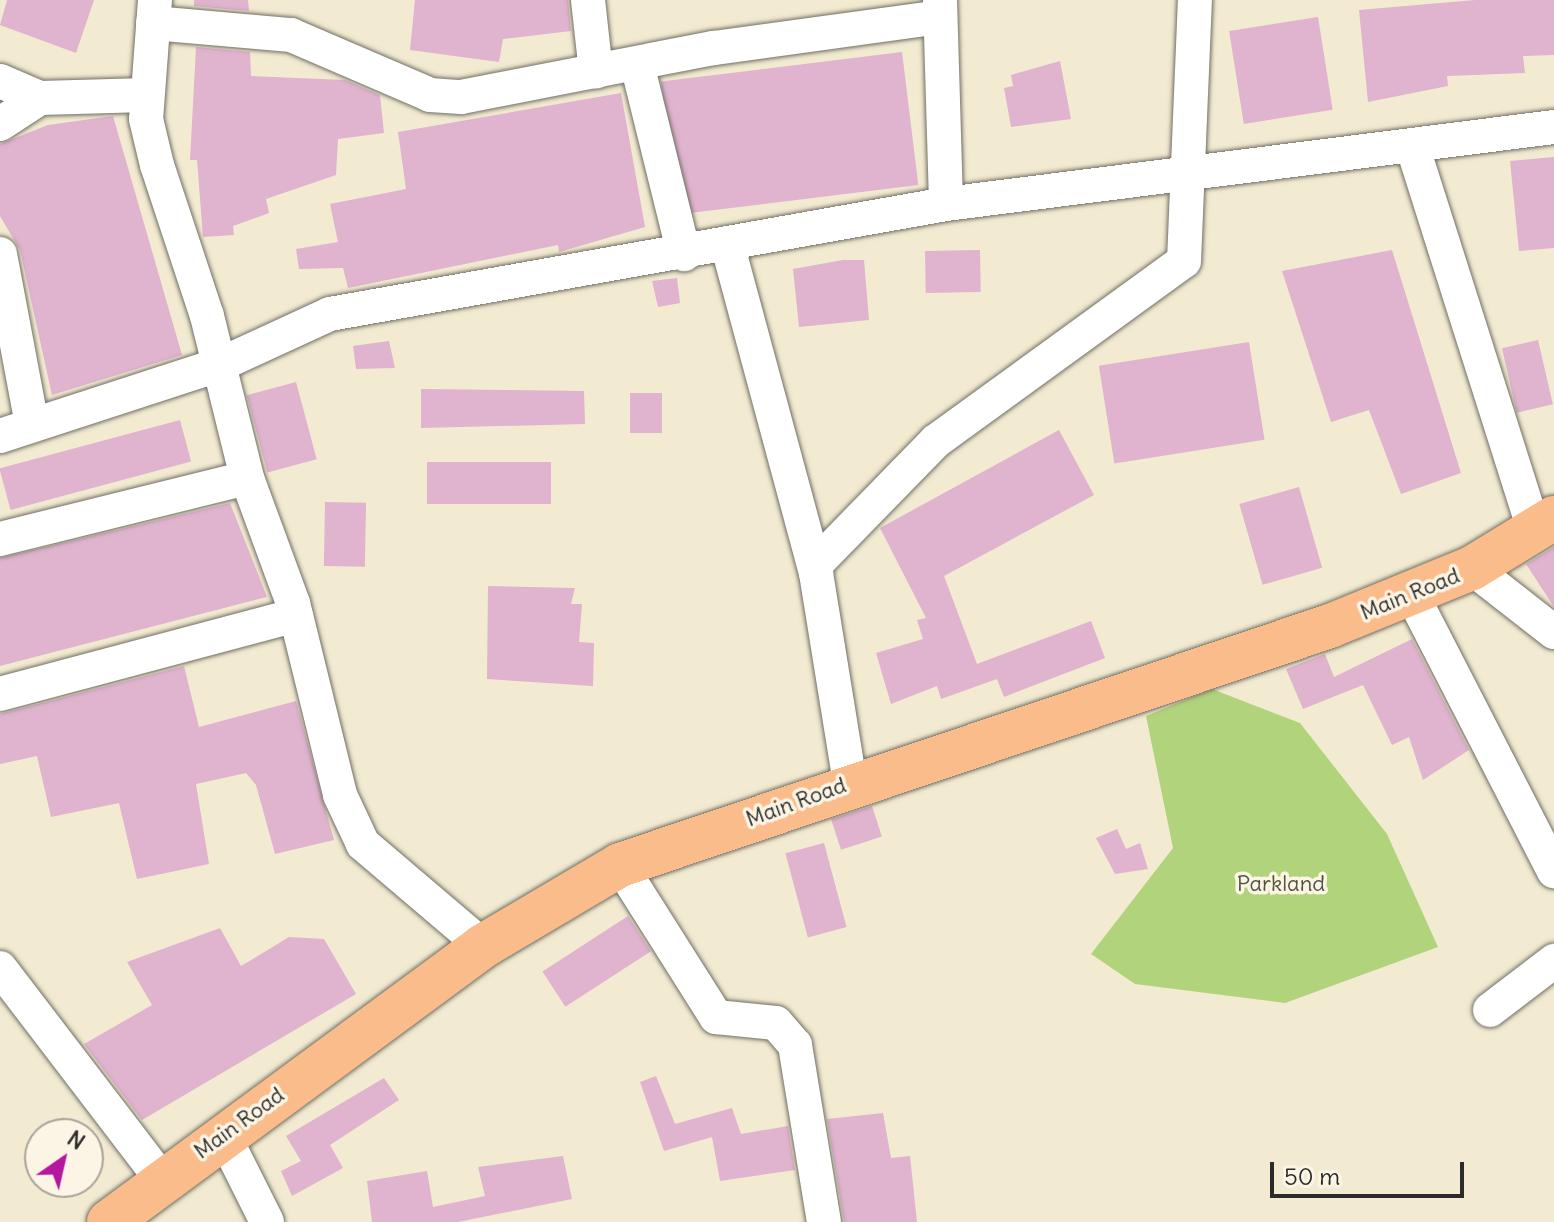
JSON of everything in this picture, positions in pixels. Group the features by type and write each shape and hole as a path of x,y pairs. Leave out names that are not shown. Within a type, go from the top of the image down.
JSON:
{"main road":[{"name":"Main Road","path":"109,1222 223,1134 483,946 620,865 850,783 1330,626 1472,568 1544,524"}],"street":[{"path":"588,0 596,72"},
{"path":"816,573 816,564 936,441 1168,280 1190,240 1195,0"},
{"path":"483,946 363,844 340,795 296,615 247,478 219,365 157,165 147,95 154,12 291,35 430,95 461,97 940,9 946,204"},
{"path":"637,64 684,254"},
{"path":"0,81 40,98 147,95"},
{"path":"0,124 40,98"},
{"path":"0,254 16,430 219,365 330,314 728,247 946,204 1192,169 1554,127"},
{"path":"1412,145 1544,524"},
{"path":"728,247 816,573 850,783"},
{"path":"0,539 247,478"},
{"path":"1472,568 1554,632"},
{"path":"1411,593 1554,871"},
{"path":"0,694 296,615"},
{"path":"620,865 716,1017 776,1023 795,1045 824,1222"},
{"path":"1490,1010 1554,961"},
{"path":"0,968 162,1180"},
{"path":"223,1134 267,1222"}],"green space":[{"name":"Parkland","path":"1212,689 1300,723 1387,834 1438,947 1285,1003 1135,984 1091,954 1173,848 1146,716"}],"building":[{"path":"7,0 94,0 76,53 0,25"},
{"path":"194,0 248,0 249,11 194,6"},
{"path":"415,0 568,0 571,31 503,39 499,62 410,50"},
{"path":"1475,0 1554,0 1554,55 1523,56 1525,73 1447,76 1448,86 1368,102 1359,10"},
{"path":"1318,17 1333,110 1244,124 1229,31"},
{"path":"196,47 250,52 251,76 345,80 380,95 384,133 338,139 336,175 266,199 269,213 233,226 234,235 203,237 197,160 190,160"},
{"path":"902,52 918,185 677,215 661,82"},
{"path":"1060,61 1071,119 1011,127 1004,88 1013,86 1011,75"},
{"path":"621,93 645,227 559,252 558,245 348,288 343,268 299,269 296,249 338,242 330,204 406,189 398,132"},
{"path":"113,116 182,355 52,395 20,250 0,216 0,144 48,125"},
{"path":"1554,157 1554,248 1519,251 1510,161"},
{"path":"980,250 981,292 926,293 925,251"},
{"path":"1392,250 1461,473 1401,494 1369,410 1331,422 1282,271"},
{"path":"843,260 864,260 869,320 799,327 793,269"},
{"path":"677,278 680,303 658,307 652,281"},
{"path":"1538,340 1553,404 1517,413 1502,348"},
{"path":"389,341 395,368 356,369 353,346"},
{"path":"1249,342 1264,440 1114,464 1099,366"},
{"path":"296,382 317,459 267,472 247,395"},
{"path":"421,389 584,391 585,424 421,428"},
{"path":"630,393 662,393 662,433 630,433"},
{"path":"180,420 191,462 11,510 0,468"},
{"path":"1059,430 1094,495 944,576 977,664 1091,621 1105,658 1004,697 997,679 941,699 937,686 891,704 876,653 923,639 917,620 926,618 880,528"},
{"path":"427,462 551,462 551,504 427,504"},
{"path":"1299,487 1322,568 1263,585 1239,504"},
{"path":"325,502 366,503 365,567 324,566"},
{"path":"230,503 267,597 0,666 0,558"},
{"path":"1554,547 1554,607 1526,564"},
{"path":"488,586 575,588 571,604 582,604 579,642 594,643 593,686 487,679"},
{"path":"1412,639 1469,750 1423,780 1409,737 1392,745 1363,685 1303,709 1286,669 1325,654 1334,677"},
{"path":"184,666 199,727 296,701 334,840 275,854 256,785 246,773 196,784 209,864 137,879 119,803 51,817 37,756 0,764 0,714"},
{"path":"872,806 882,836 841,850 831,819"},
{"path":"1117,829 1126,849 1140,843 1148,869 1115,874 1096,838"},
{"path":"824,843 847,927 808,937 785,853"},
{"path":"628,916 651,951 565,1007 542,972"},
{"path":"220,928 241,966 289,937 324,939 356,994 142,1120 84,1044 152,1005 127,962"},
{"path":"656,1076 675,1124 732,1108 741,1134 788,1126 795,1170 720,1181 712,1137 664,1151 640,1082"},
{"path":"384,1078 399,1100 330,1145 343,1168 292,1196 281,1171 301,1161 286,1136"},
{"path":"883,1113 891,1158 910,1156 917,1222 844,1222 827,1119"},
{"path":"563,1156 572,1199 458,1222 372,1222 367,1181 427,1171 433,1207 485,1196 478,1167"}]}
